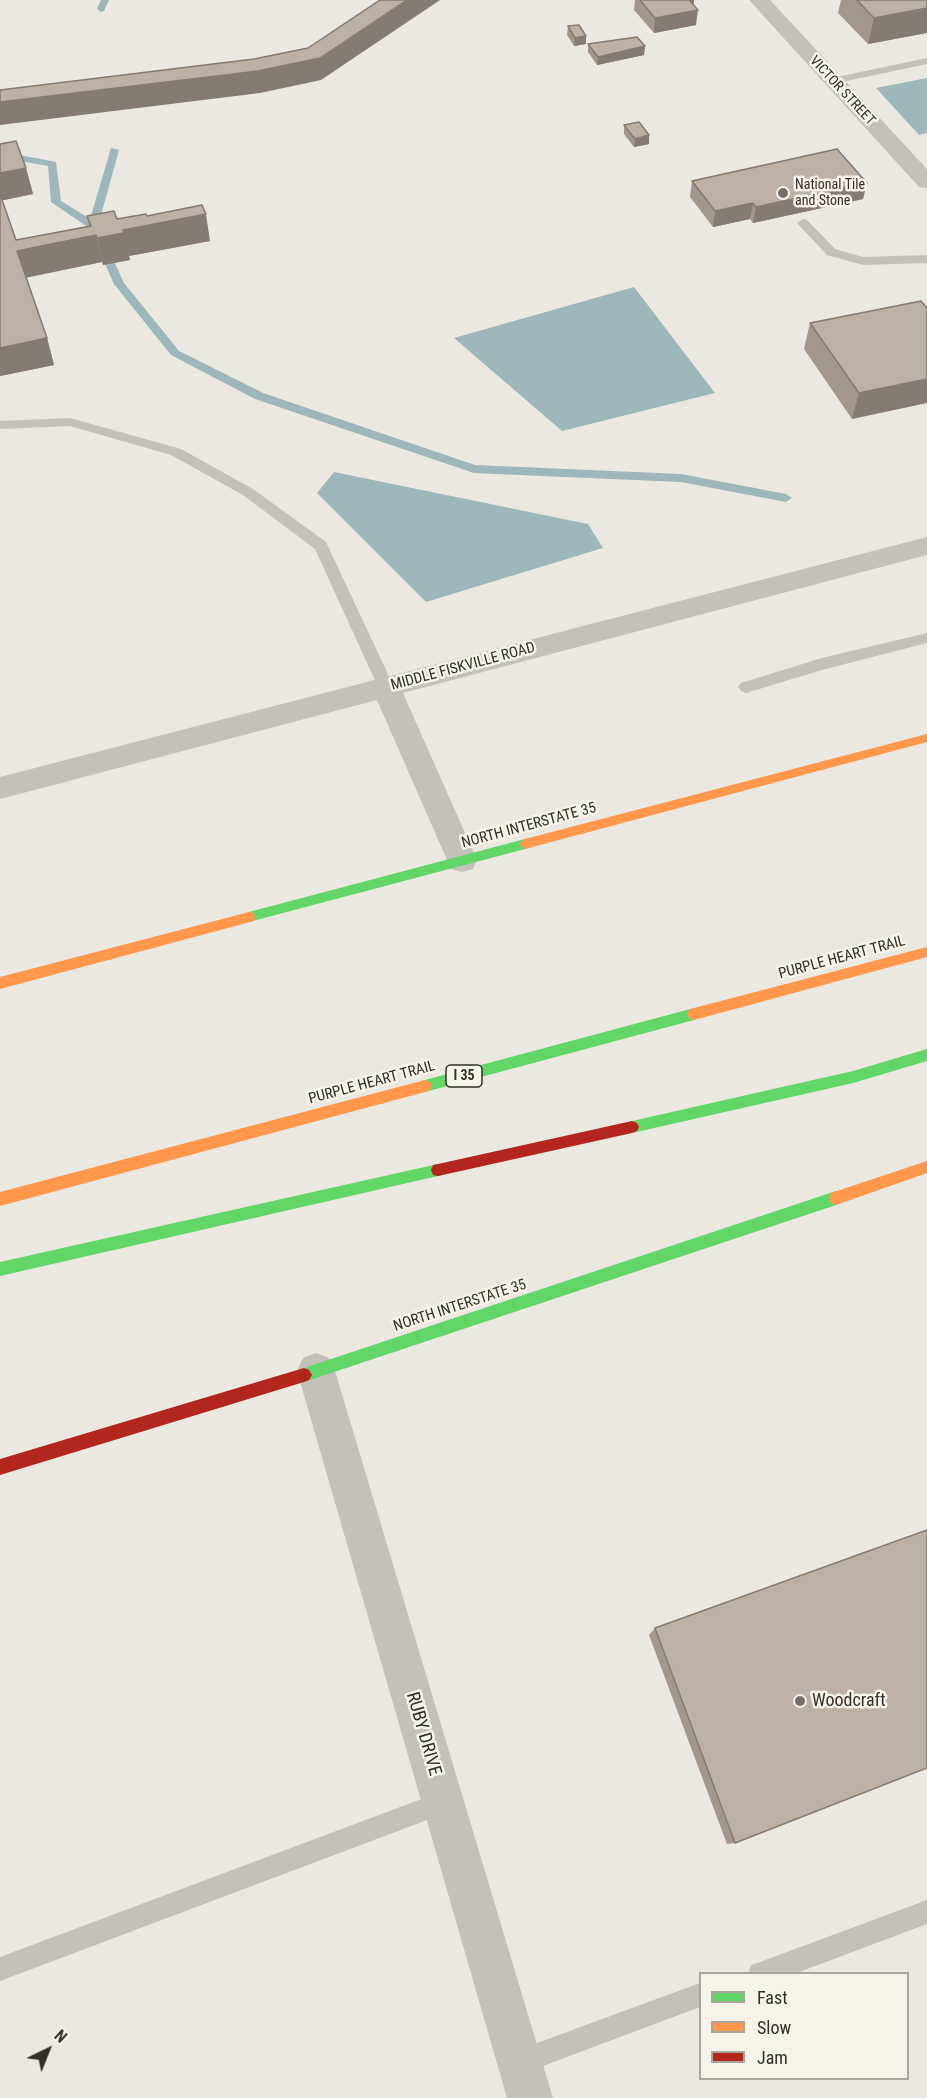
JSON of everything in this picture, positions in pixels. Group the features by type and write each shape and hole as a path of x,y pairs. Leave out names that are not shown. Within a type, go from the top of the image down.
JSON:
{"main road":[{"name":"NORTH INTERSTATE 35","path":"0,983 927,738"},
{"name":"PURPLE HEART TRAIL","path":"0,1199 927,952"},
{"path":"0,1269 841,1080 927,1055"},
{"name":"NORTH INTERSTATE 35","path":"0,1467 316,1371 927,1167"}],"street":[{"name":"VICTOR STREET","path":"759,0 927,182"},
{"name":"MIDDLE FISKVILLE ROAD","path":"0,788 927,546"},
{"path":"386,687 462,860"},
{"name":"RUBY DRIVE","path":"316,1371 525,2080"}],"lane":[{"path":"832,81 927,61"},
{"path":"803,222 831,252 863,261 927,259"},
{"path":"0,424 70,422 177,452 248,492 321,546 386,687"},
{"path":"746,687 822,664 927,638"},
{"path":"0,1969 443,1803"},
{"path":"765,1972 927,1912"},
{"path":"525,2080 699,1995"}],"water":[{"path":"927,78 927,133 919,135 876,88"},
{"path":"634,287 715,393 562,431 454,338"},
{"path":"334,472 588,524 603,548 426,602 317,493"}],"building":[{"path":"380,0 407,0 320,58 258,71 0,102 0,90 254,59 308,48"},
{"path":"640,0 689,0 698,10 655,18"},
{"path":"857,0 927,0 927,8 874,18"},
{"path":"579,25 586,36 575,38 568,26"},
{"path":"637,37 645,46 598,57 588,44"},
{"path":"639,122 649,135 635,139 624,125"},
{"path":"16,141 26,168 0,173 0,144"},
{"path":"837,149 867,183 756,207 753,203 715,211 692,181"},
{"path":"0,194 16,240 91,226 87,216 114,211 117,219 146,214 147,216 202,205 206,214 123,230 124,233 97,238 96,235 17,251 47,338 0,348"},
{"path":"921,301 927,308 927,379 859,393 810,323"},
{"name":"Woodcraft","path":"927,1530 927,1768 735,1843 655,1628"}],"waterway":[{"path":"101,9 105,0"},
{"path":"93,226 114,150"},
{"path":"0,160 20,158 53,164 56,202 93,226"},
{"path":"93,226 119,284 175,353 259,396 474,469 681,478 786,498"}],"traffic: fast":[{"path":"249,917 525,844"},
{"path":"425,1086 694,1014"},
{"path":"632,1127 853,1077 927,1055"},
{"path":"0,1269 438,1170"},
{"path":"304,1375 836,1198"}],"traffic: slow":[{"path":"525,844 927,738"},
{"path":"0,983 249,917"},
{"path":"694,1014 927,952"},
{"path":"0,1199 425,1086"},
{"path":"836,1198 927,1167"}],"traffic: jam":[{"path":"438,1170 632,1127"},
{"path":"0,1467 304,1375"}],"place":[{"name":"National Tile and Stone","path":"783,193"},
{"name":"Woodcraft","path":"800,1701"}]}
